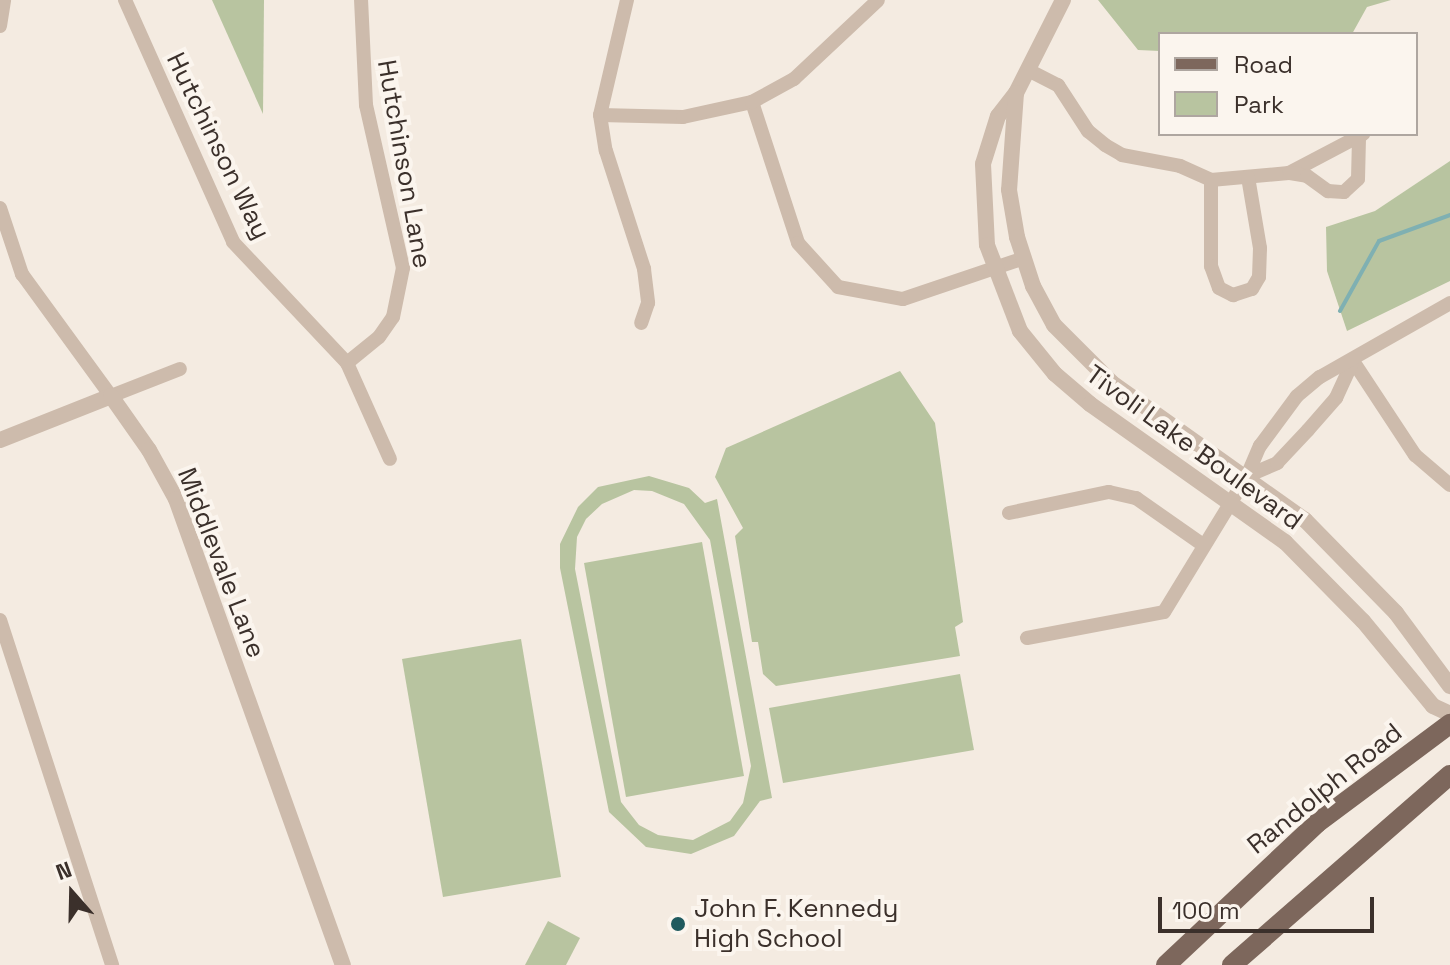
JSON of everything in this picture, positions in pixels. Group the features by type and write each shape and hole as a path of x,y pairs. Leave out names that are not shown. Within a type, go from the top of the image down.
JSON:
{"main road":[{"name":"Randolph Road","path":"1166,965 1317,823 1450,724"},
{"path":"1232,965 1450,775"}],"street":[{"path":"0,26 4,0"},
{"name":"Hutchinson Way","path":"125,0 233,242 347,363 390,459"},
{"name":"Hutchinson Lane","path":"347,363 379,337 393,317 403,268 366,105 361,0"},
{"path":"627,0 600,115 606,151 644,269 648,303 641,323"},
{"path":"600,115 683,117 752,102 794,79 878,0"},
{"name":"Tivoli Lake Boulevard","path":"1063,0 1016,93 998,116 983,164 982,208 994,269 1020,331 1055,374 1285,542 1363,621 1433,706 1450,714"},
{"path":"1028,70 1058,85 1088,131 1105,145 1122,155 1180,166 1211,180 1289,173 1307,176 1328,191 1344,192 1358,179 1361,136 1325,151 1289,173"},
{"name":"Tivoli Lake Boulevard","path":"1016,93 1009,190 1024,258 1054,325 1082,359 1305,520 1396,613 1450,686"},
{"path":"752,102 798,243 838,287 861,296 903,299 1024,258"},
{"path":"1211,180 1211,266 1219,288 1233,295 1252,289 1259,277 1260,248 1248,177"},
{"name":"Middlevale Lane","path":"0,208 22,274 111,396 176,499 343,965"},
{"path":"1027,638 1164,612 1247,476 1260,446 1297,396 1320,377 1353,361 1450,303"},
{"path":"1247,476 1277,463 1308,430 1336,398 1353,361"},
{"path":"1353,361 1415,455 1450,485"},
{"path":"0,440 180,369"},
{"path":"1009,513 1109,492 1136,498 1203,545"},
{"path":"0,620 112,965"}],"green space":[{"path":"212,0 264,0 263,114"},
{"path":"1098,0 1391,0 1367,7 1353,32 1158,32 1158,51 1138,50"},
{"path":"1450,161 1450,281 1347,331 1327,271 1326,227 1375,211"},
{"path":"900,371 935,423 963,622 955,627 960,656 776,686 763,674 758,642 752,642 735,536 743,528 715,477 726,448"},
{"path":"649,476 689,488 705,503 717,499 772,798 760,801 734,836 691,854 646,847 609,812 560,568 560,544 578,507 598,487","holes":["634,490 652,491 684,504 710,540 751,766 743,803 730,821 693,840 658,835 639,825 621,802 575,569 577,537 586,519 602,504"]},
{"path":"702,542 744,776 626,797 584,563"},
{"path":"521,639 561,877 443,897 402,659"},
{"path":"960,674 974,750 783,783 769,708"},
{"path":"548,921 580,938 566,965 525,965"}],"waterway":[{"path":"1340,311 1379,241 1450,215"}],"place":[{"name":"John F. Kennedy High School","path":"678,924"}]}
